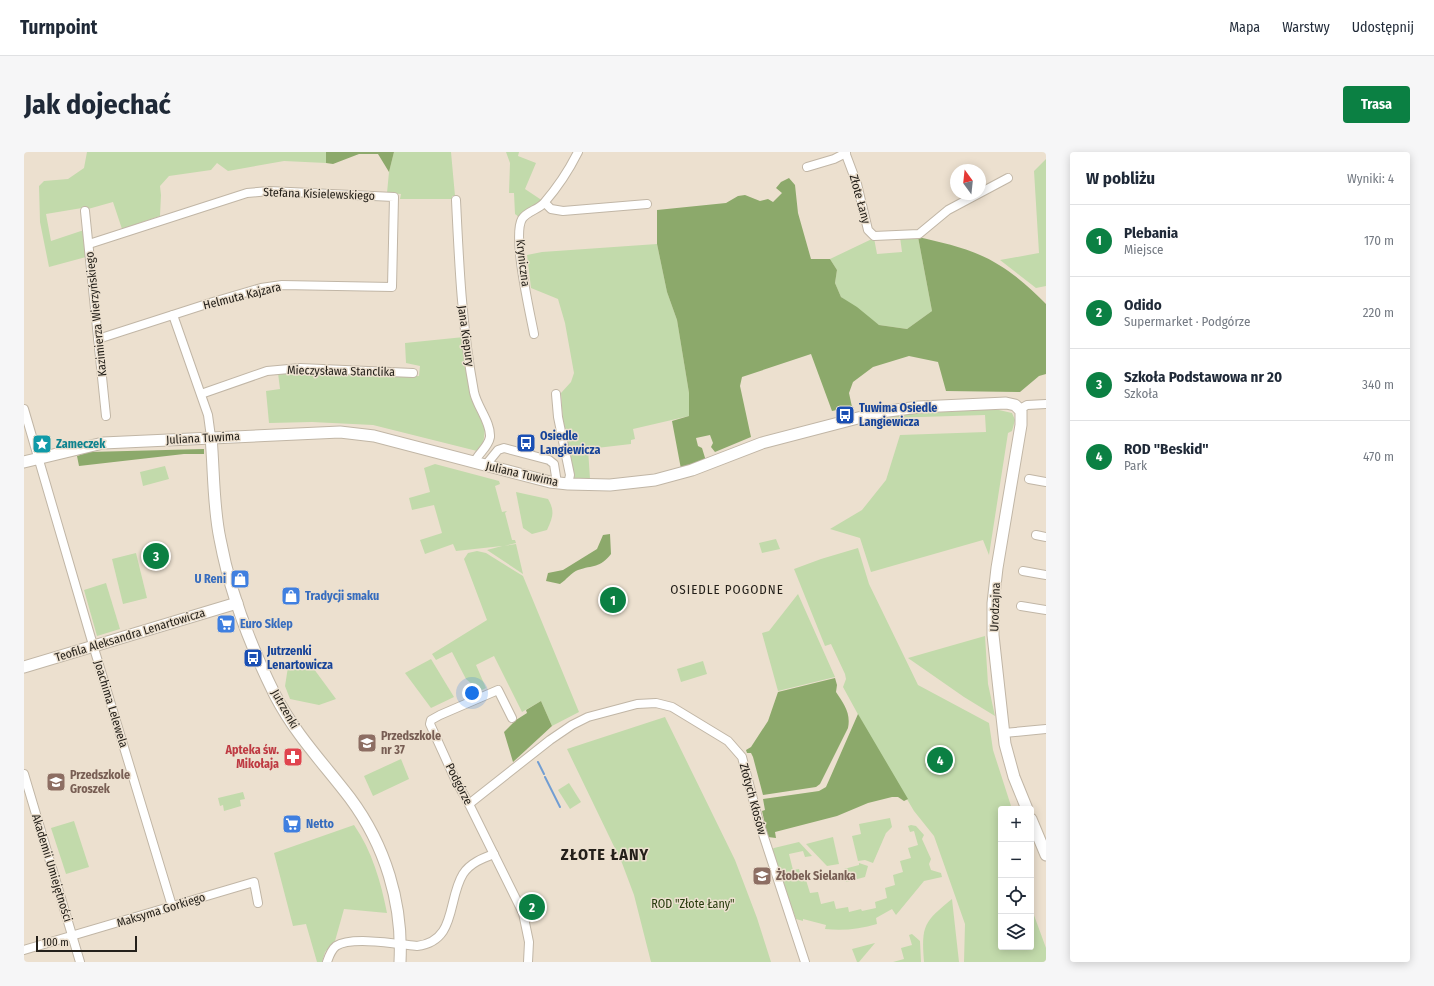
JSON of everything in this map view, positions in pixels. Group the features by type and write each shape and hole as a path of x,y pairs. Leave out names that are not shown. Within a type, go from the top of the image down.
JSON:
{"street":[{"name":"Kryniczna","path":"534,334 524,276 519,232 523,218 545,203 571,166 578,152"},
{"name":"Złote Łany","path":"807,167 834,159 845,152 857,184 868,230 874,236 919,234 948,210 1008,178"},
{"name":"Stefana Kisielewskiego","path":"89,244 247,193 268,190 394,197 392,287"},
{"name":"Jana Kiepury","path":"456,200 460,294 474,393 489,428 490,436 486,447 476,456 474,463"},
{"path":"545,203 551,209 562,211 647,204"},
{"name":"Kazimierza Wierzyńskiego","path":"85,211 106,416"},
{"name":"Helmuta Kajzara","path":"98,339 173,314 260,288 282,284 392,287"},
{"path":"173,314 208,416 211,437"},
{"name":"Mieczysława Stanclika","path":"201,394 268,371 300,368 413,373"},
{"path":"485,466 498,450 504,448 549,460 554,464 563,483 570,475 558,417 556,394"},
{"name":"Juliana Tuwima","path":"24,462 103,443 340,432 374,436 485,466 563,483 624,485 661,479 692,470 762,443 881,412 932,406 1006,403 1017,407"},
{"path":"1017,407 1046,404"},
{"name":"Urodzajna","path":"1017,407 1021,425 997,568 993,603 994,651 1004,733 1011,768 1026,806"},
{"name":"Joachima Lelewela","path":"24,409 93,645 172,906"},
{"name":"Jutrzenki","path":"211,437 220,538 237,603 260,664 286,714 307,746 350,798 373,836 394,888 400,945 400,962"},
{"path":"1030,479 1046,482"},
{"path":"1036,535 1046,537"},
{"path":"1022,571 1046,575"},
{"name":"Teofila Aleksandra Lenartowicza","path":"24,667 93,645 237,603"},
{"path":"1021,606 1046,610"},
{"name":"Podgórze","path":"512,718 498,690 431,720 430,724 523,913 527,932 529,952 528,962"},
{"name":"Złotych Kłosów","path":"469,804 545,743 583,720 637,704 656,703 672,707 722,737 734,746 742,757 759,822 805,962"},
{"path":"1004,733 1046,729"},
{"name":"Akademii Umiejętności","path":"24,774 80,962"},
{"path":"1034,826 1046,855"},
{"path":"327,962 332,951 350,941 416,946 426,945 434,941 447,924 463,874 479,860 494,854"},
{"name":"Maksyma Gorkiego","path":"24,950 254,882 258,902"}],"green space":[{"path":"87,152 326,152 326,163 284,161 228,171 217,163 211,170 169,176 160,186 160,216 122,229 113,202 88,209 82,208 46,214 51,241 84,230 86,257 49,267 40,222 39,186 44,181 68,179 84,168"},
{"path":"326,152 394,152 389,172 378,154 359,154 333,164 326,163"},
{"path":"394,152 451,152 455,196 452,196 452,199 400,199 401,194 387,193 389,172"},
{"path":"506,152 519,152 518,156 536,163 525,189 543,201 519,217 515,214 514,193 509,193 510,163"},
{"path":"1046,159 1046,286 1036,288 1000,260 1039,253 1034,171"},
{"path":"789,178 795,185 798,213 811,259 830,259 837,270 835,283 841,297 857,307 879,325 907,329 932,311 918,237 970,251 990,260 1012,273 1046,304 1046,374 1039,376 1020,392 946,391 938,362 909,356 873,367 853,382 849,393 852,407 832,411 811,354 742,377 740,386 751,437 715,452 711,447 713,443 710,435 696,438 698,446 702,448 706,461 681,469 672,421 689,416 689,393 677,320 667,292 657,244 657,210 726,203 738,196 745,195 760,201 768,199 773,202 782,193 776,188 781,182"},
{"path":"900,237 918,237 932,311 907,329 879,325 841,297 835,283 837,270 830,259 874,238 877,254 902,252"},
{"path":"657,244 667,292 677,320 689,393 689,416 633,429 635,439 631,440 631,444 588,449 590,479 574,478 563,422 561,393 571,382 574,373 565,323 558,299 531,288 527,255 542,252"},
{"path":"464,337 471,393 485,430 483,445 477,451 373,425 312,422 269,423 266,391 280,389 278,373 419,376 420,366 406,363 405,343"},
{"path":"999,410 1012,413 1015,420 1012,431 1008,433 989,555 983,540 871,572 860,538 830,529 862,510 886,480 900,435 986,432 985,415 888,418 888,423 884,418 912,414"},
{"path":"204,449 204,454 184,454 79,466 77,456 89,452"},
{"path":"435,464 499,481 500,484 495,486 502,512 507,511 505,513 512,540 515,540 516,543 504,546 516,544 523,574 487,550 502,546 456,551 453,544 425,554 420,540 442,533 434,505 412,510 409,498 430,492 424,468"},
{"path":"165,466 169,479 143,486 140,472"},
{"path":"516,492 548,499 552,507 552,514 547,530 532,534 523,528"},
{"path":"610,534 611,554 603,562 576,571 560,584 546,581 548,573 563,570 597,549 603,535"},
{"path":"776,539 780,549 762,553 759,543"},
{"path":"858,548 869,584 918,685 989,723 993,750 1011,806 998,806 998,950 1034,950 1034,915 1046,948 1046,962 964,962 965,924 934,836 914,811 843,687 846,679 845,674 831,644 825,646 794,569"},
{"path":"477,551 486,553 523,576 579,712 552,726 541,701 522,712 494,656 476,665 486,688 480,691 466,679 452,652 436,660 432,654 487,620 464,559 468,553"},
{"path":"136,553 147,598 123,604 112,559"},
{"path":"106,583 120,629 97,636 84,590"},
{"path":"798,594 835,677 778,691 762,633 769,631"},
{"path":"985,636 988,684 995,716 964,697 908,658"},
{"path":"431,659 454,697 431,708 405,673"},
{"path":"300,661 311,665 336,699 319,705 290,699 285,686 288,667"},
{"path":"703,661 707,674 681,682 677,669"},
{"path":"835,678 837,685 836,692 848,713 849,723 848,728 820,784 816,787 763,795 753,757 751,753 747,753 746,750 751,747 768,721 778,692"},
{"path":"541,701 552,726 513,762 504,732 516,720 527,713 526,710"},
{"path":"858,714 908,799 904,801 898,797 892,797 868,803 837,816 775,832 776,838 768,837 762,811 765,810 763,799 819,791 826,787"},
{"name":"ROD \"Złote Łany\"","path":"665,717 735,860 757,918 771,962 651,962 634,895 622,863 567,749"},
{"path":"401,759 409,779 373,796 364,776"},
{"path":"569,783 581,802 570,809 558,790"},
{"path":"243,792 245,799 240,800 241,806 224,811 223,805 220,806 218,798"},
{"path":"890,818 892,827 886,833 873,863 865,860 858,861 852,836 861,834 859,824"},
{"path":"74,821 89,867 66,874 51,828"},
{"path":"354,825 371,856 382,890 387,913 344,909 335,941 325,952 322,962 317,962 306,924 293,926 274,853"},
{"path":"908,826 916,826 924,835 922,839 931,859 929,864 931,870 941,873 942,877 924,881 896,915 892,909 876,918 877,924 845,930 825,929 826,925 803,919 803,921 796,919 771,850 799,842 812,856 805,857 803,851 789,854 793,870 799,869 802,881 806,880 810,893 818,892 821,904 834,901 836,909 848,907 849,912 861,909 862,911 876,908 875,902 887,898 885,888 895,885 893,875 903,872 900,861 911,858 908,848 918,845 914,831 910,832"},
{"path":"833,837 839,864 827,866 806,844"},
{"path":"859,863 868,866 865,877 846,882 844,869 859,865"},
{"path":"952,899 959,962 924,962 923,940 926,925 935,913"},
{"path":"912,934 920,941 921,962 893,962 904,959 901,948 912,945 909,935"},
{"path":"875,943 859,962 857,962 852,949"}],"waterway":[{"path":"538,762 544,774"},
{"path":"545,777 560,807"}],"place":[{"name":"Tuwima Osiedle Langiewicza","path":"845,415"},
{"name":"Osiedle Langiewicza","path":"526,443"},
{"name":"Zameczek","path":"42,444"},
{"name":"Szkoła Podstawowa nr 20","path":"156,556"},
{"name":"U Reni","path":"240,579"},
{"name":"Tradycji smaku","path":"291,596"},
{"name":"Plebania","path":"613,600"},
{"name":"Euro Sklep","path":"226,624"},
{"name":"Jutrzenki Lenartowicza","path":"253,658"},
{"name":"Przedszkole nr 37","path":"367,743"},
{"name":"Apteka św. Mikołaja","path":"293,757"},
{"name":"ROD \"Beskid\"","path":"940,760"},
{"name":"Przedszkole Groszek","path":"56,782"},
{"name":"Netto","path":"292,824"},
{"name":"Żłobek Sielanka","path":"762,876"},
{"name":"Odido","path":"532,907"}],"district":[{"name":"OSIEDLE POGODNE","path":"727,589"},
{"name":"ZŁOTE ŁANY","path":"605,854"}]}
